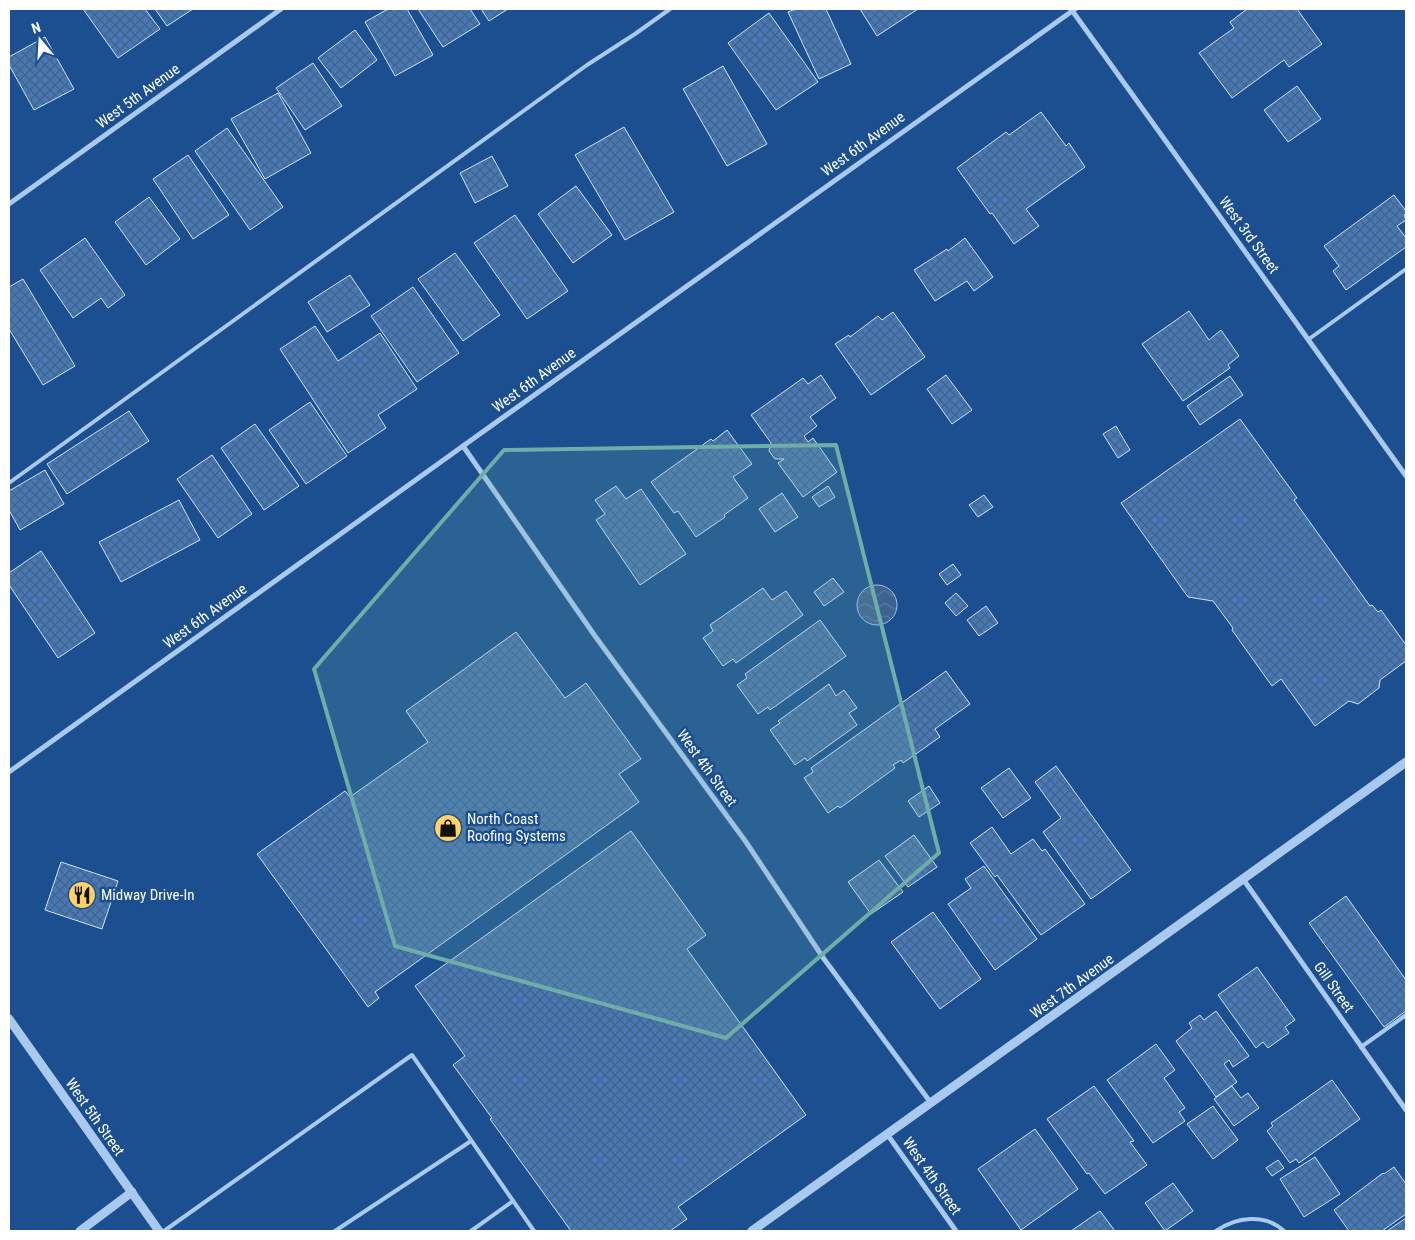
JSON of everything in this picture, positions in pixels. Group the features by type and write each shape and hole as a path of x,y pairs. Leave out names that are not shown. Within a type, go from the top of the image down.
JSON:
{"street":[{"name":"West 5th Avenue","path":"9,204 281,9"},
{"name":"West 3rd Street","path":"1072,9 1406,476"},
{"name":"West 6th Avenue","path":"9,772 1072,9"},
{"name":"West 4th Street","path":"463,446 596,636 746,842 824,959 932,1104"},
{"name":"West 7th Avenue","path":"752,1231 932,1104 1406,762"},
{"name":"Gill Street","path":"1243,880 1406,1110"},
{"name":"West 5th Street","path":"9,1019 160,1231"},
{"name":"West 4th Street","path":"888,1134 956,1231"},
{"path":"80,1231 132,1192"}],"lane":[{"path":"9,483 587,65 670,9"},
{"path":"1309,339 1406,269"},
{"path":"1361,1047 1406,1015"},
{"path":"164,1231 412,1054 534,1231"},
{"path":"335,1231 471,1140"},
{"path":"471,1231 514,1201"},
{"path":"1216,1231 1244,1219 1264,1220 1276,1224 1284,1231"}],"highlighted area":[{"path":"836,445 939,853 726,1038 395,946 314,669 504,450"}],"water":[{"path":"877,585 891,591 897,605 891,619 877,625 863,619 857,605 863,591"}],"building":[{"path":"83,9 145,9 160,29 118,58"},
{"path":"155,9 193,9 167,26"},
{"path":"388,9 407,9 433,55 395,76 365,22"},
{"path":"418,9 470,9 480,24 443,47"},
{"path":"481,9 508,9 489,21"},
{"path":"796,9 826,9 851,64 819,79 788,12"},
{"path":"860,9 918,9 877,36"},
{"path":"1247,9 1297,9 1322,44 1289,67 1284,60 1232,98 1199,53 1234,28 1230,22"},
{"path":"769,13 818,82 776,110 728,43"},
{"path":"355,30 377,60 341,88 318,58"},
{"path":"45,37 74,89 34,110 9,65 9,57"},
{"path":"313,63 342,106 305,130 276,88"},
{"path":"723,66 767,144 727,166 683,89"},
{"path":"1297,86 1321,119 1288,142 1264,110"},
{"path":"278,93 311,153 265,179 231,119"},
{"path":"1041,112 1066,146 1069,143 1085,167 1026,209 1039,226 1014,244 957,168 1006,132 1009,135"},
{"path":"624,127 674,212 625,240 575,155"},
{"path":"227,128 283,207 250,230 195,151"},
{"path":"188,155 229,215 193,239 153,179"},
{"path":"492,156 508,186 475,203 460,173"},
{"path":"576,186 612,235 573,263 538,214"},
{"path":"1394,195 1406,211 1404,215 1406,220 1397,226 1406,238 1406,247 1346,290 1333,271 1339,266 1324,246"},
{"path":"149,197 180,239 146,265 115,222"},
{"path":"515,215 568,291 527,319 474,243"},
{"path":"85,238 125,295 108,308 101,298 73,318 40,270"},
{"path":"965,238 993,277 974,291 967,281 935,301 914,270 947,249 948,251"},
{"path":"455,253 500,315 463,341 418,279"},
{"path":"350,275 370,305 327,332 308,302"},
{"path":"23,279 75,366 43,385 9,329 9,287"},
{"path":"413,287 459,353 417,382 371,316"},
{"path":"1189,311 1209,340 1221,330 1239,356 1228,365 1230,368 1183,401 1142,344"},
{"path":"893,312 925,357 871,395 835,344 849,335 850,337 878,316 882,320"},
{"path":"315,326 338,361 380,333 417,389 378,415 386,428 348,453 280,349"},
{"path":"821,375 836,398 810,417 817,426 804,436 808,442 813,438 837,472 803,497 778,463 784,459 775,459 769,451 771,443 751,415 803,378 808,384"},
{"path":"946,375 972,410 952,424 927,389"},
{"path":"1230,376 1243,395 1200,425 1187,406"},
{"path":"310,402 347,456 306,484 269,430"},
{"path":"129,411 149,441 67,494 47,464"},
{"path":"1240,419 1297,498 1294,500 1370,606 1372,605 1378,612 1381,610 1406,645 1406,661 1380,680 1379,688 1358,704 1349,701 1315,726 1281,679 1272,686 1213,601 1188,597 1121,503"},
{"path":"255,424 299,486 264,510 221,448"},
{"path":"1116,426 1130,450 1118,458 1103,434"},
{"path":"727,430 752,464 733,477 748,498 696,537 678,511 674,513 651,482 711,439 713,441"},
{"path":"212,455 252,514 218,538 177,479"},
{"path":"45,470 64,504 20,530 9,510 9,491"},
{"path":"616,486 626,499 641,489 686,554 640,585 596,520 605,514 595,500"},
{"path":"828,486 835,497 819,507 812,497"},
{"path":"782,493 798,517 775,532 759,509"},
{"path":"984,495 993,507 978,517 969,505"},
{"path":"179,500 200,540 121,582 99,542"},
{"path":"41,551 95,633 58,658 9,585 9,573"},
{"path":"953,564 961,575 947,585 939,574"},
{"path":"833,578 844,592 824,606 814,592"},
{"path":"763,588 772,600 786,591 803,615 736,663 733,659 723,666 703,638 713,631 710,625"},
{"path":"956,593 968,606 956,616 945,603"},
{"path":"986,606 998,623 979,636 967,620"},
{"path":"820,620 846,656 770,710 768,707 758,714 737,685 747,678 745,674"},
{"name":"North Coast Roofing Systems","path":"516,632 565,698 586,683 641,759 619,774 639,802 375,992 379,998 368,1007 257,854 345,791 350,797 428,742 406,711"},
{"path":"946,671 970,704 935,729 940,737 903,763 901,760 893,765 895,768 840,808 838,806 828,813 804,778 813,772 811,768"},
{"path":"829,684 836,696 844,690 857,708 849,713 857,725 807,761 805,758 795,765 770,730 780,723 778,721"},
{"path":"1056,766 1131,870 1091,899 1043,832 1061,818 1035,782"},
{"path":"1009,768 1031,798 1003,818 981,788"},
{"path":"929,786 940,803 919,817 908,801"},
{"path":"992,827 1011,854 1033,839 1042,851 1045,849 1085,904 1041,935 997,875 995,877 970,843"},
{"path":"631,831 706,935 687,949 806,1115 678,1207 687,1219 670,1231 571,1231 453,1065 465,1056 415,986"},
{"path":"914,835 937,867 908,887 885,856"},
{"path":"879,860 903,892 871,914 848,882"},
{"name":"Midway Drive-In","path":"61,862 118,881 102,929 45,910"},
{"path":"984,866 1037,939 995,970 948,904 971,888 965,879"},
{"path":"1346,896 1406,980 1406,1011 1384,1027 1309,923"},
{"path":"933,912 981,979 940,1009 891,942"},
{"path":"1257,967 1295,1020 1285,1027 1289,1033 1268,1048 1263,1042 1256,1048 1218,995"},
{"path":"1216,1011 1249,1056 1233,1067 1229,1060 1224,1064 1237,1082 1216,1097 1176,1041 1192,1028 1189,1023 1200,1015 1204,1020"},
{"path":"1156,1044 1175,1070 1164,1078 1185,1108 1179,1112 1185,1121 1153,1143 1107,1080"},
{"path":"1332,1080 1360,1119 1299,1163 1296,1159 1290,1163 1267,1131 1273,1126 1271,1123"},
{"path":"1094,1086 1134,1141 1130,1142 1147,1165 1105,1194 1089,1173 1087,1174 1047,1119"},
{"path":"1232,1086 1241,1098 1248,1093 1259,1108 1234,1126 1214,1099"},
{"path":"1213,1106 1238,1140 1213,1159 1187,1124"},
{"path":"1035,1129 1078,1189 1021,1230 978,1169"},
{"path":"1315,1157 1340,1194 1304,1217 1280,1179"},
{"path":"1278,1160 1284,1168 1272,1176 1266,1168"},
{"path":"1394,1167 1406,1184 1406,1214 1382,1231 1349,1231 1334,1210 1383,1173"},
{"path":"1173,1183 1193,1211 1165,1231 1145,1203"},
{"path":"1100,1211 1115,1231 1071,1231"},
{"path":"1406,1218 1406,1231 1387,1231"}],"place":[{"name":"North Coast Roofing Systems","path":"448,828"},
{"name":"Midway Drive-In","path":"82,895"}]}
